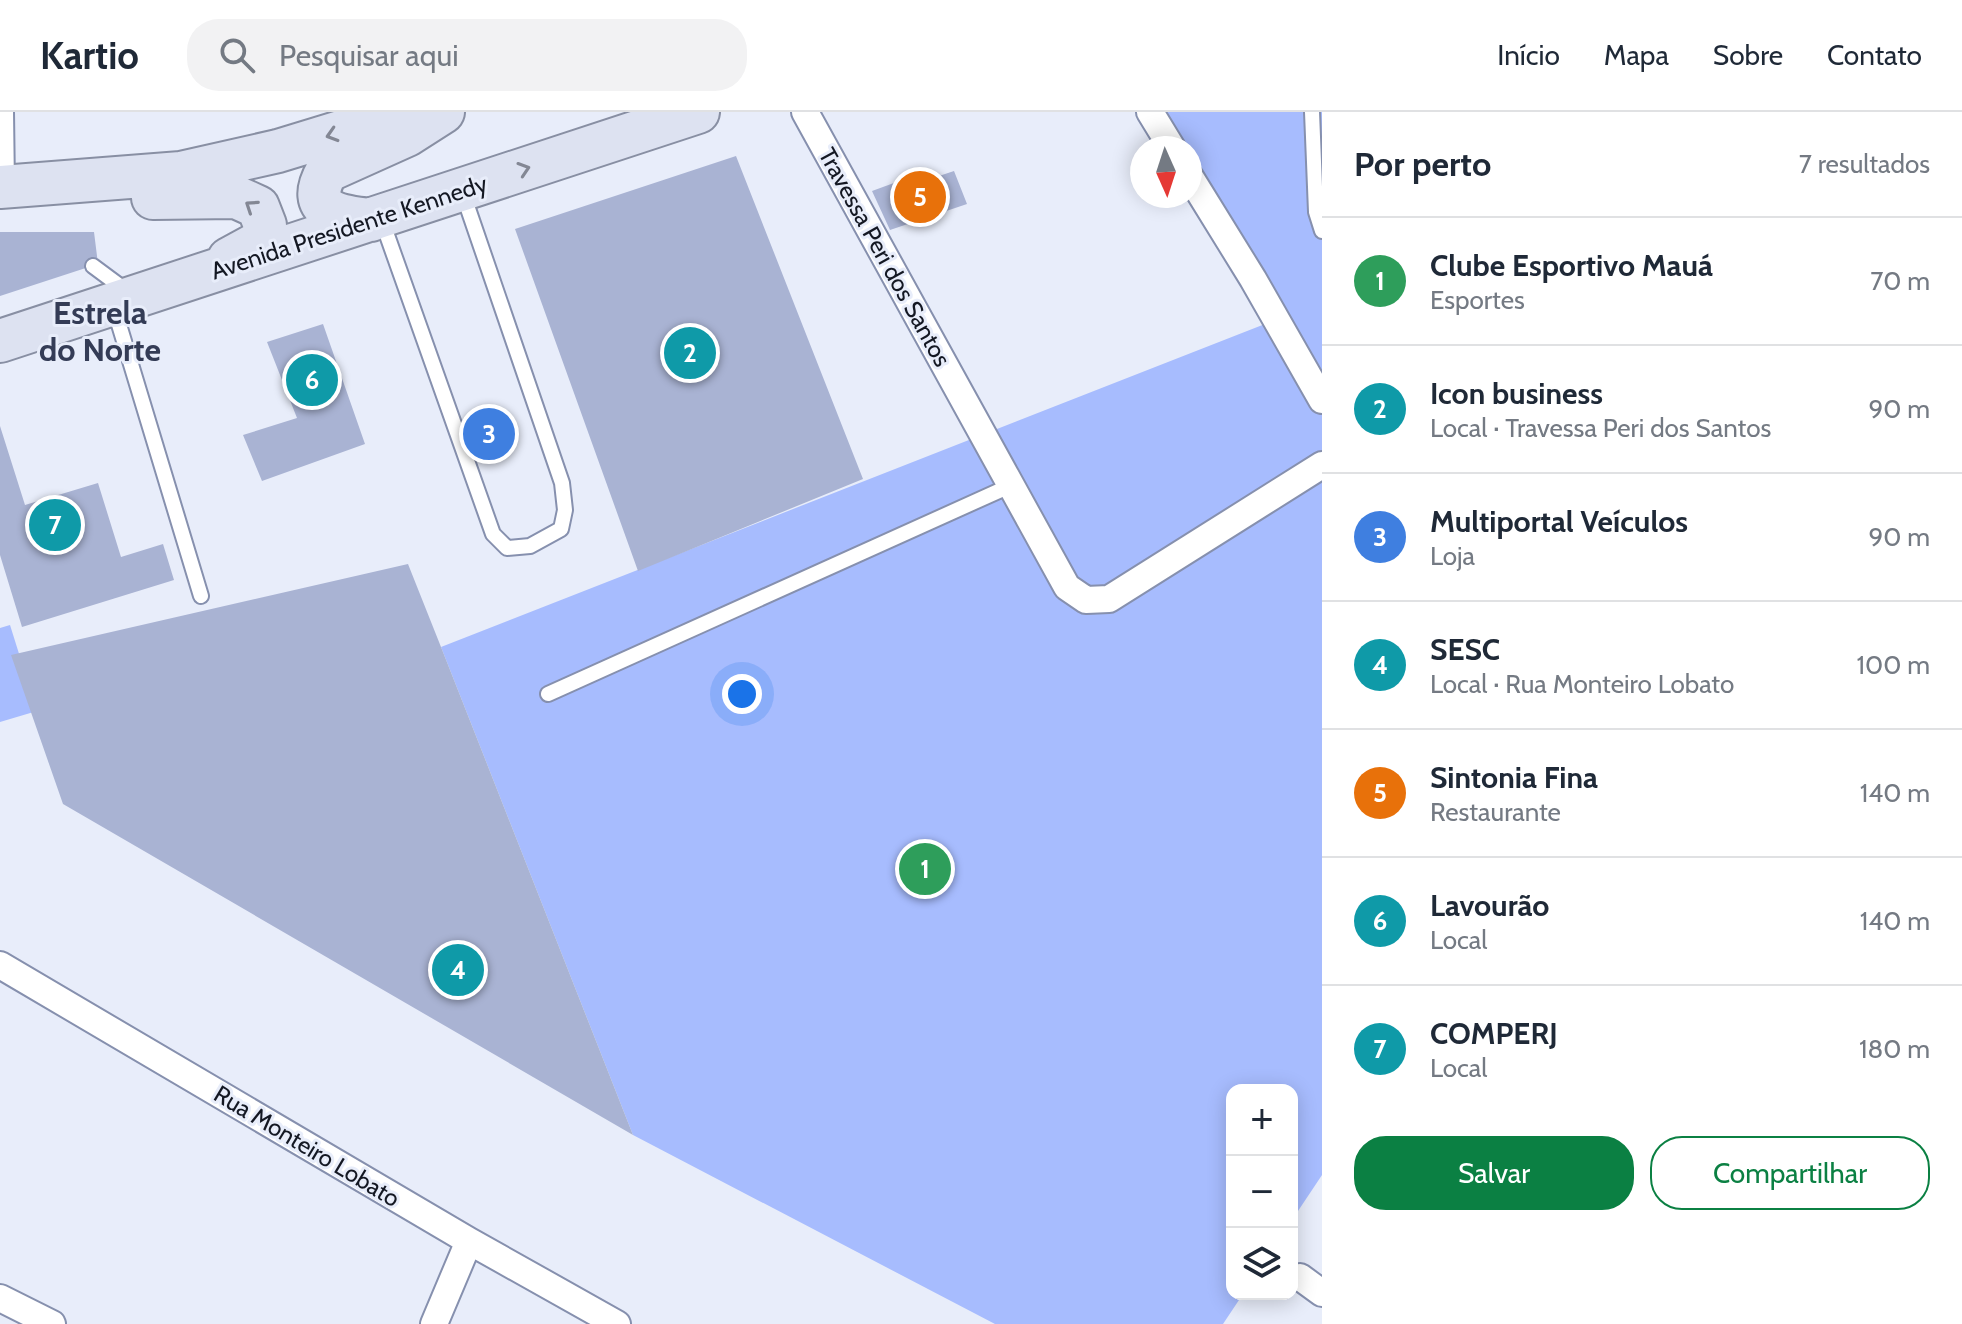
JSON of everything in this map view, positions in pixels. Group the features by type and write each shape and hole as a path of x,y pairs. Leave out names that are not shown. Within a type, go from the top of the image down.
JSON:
{"main road":[{"path":"1,187 181,173 278,151 406,112"},
{"path":"376,218 332,215 324,207 319,192 320,182 327,171 407,135 443,112"},
{"name":"Avenida Presidente Kennedy","path":"0,341 698,112"},
{"path":"78,181 126,196 159,199 236,197 258,207 265,225 262,241 181,282"}],"street":[{"path":"0,112 1,187"},
{"name":"Travessa Peri dos Santos","path":"805,112 1067,587 1086,600 1109,599 1322,465"},
{"path":"1150,112 1165,136"},
{"path":"1202,196 1322,400"},
{"name":"Rua Monteiro Lobato","path":"0,965 469,1241 617,1324"},
{"path":"434,1324 469,1241"},
{"path":"1300,1277 1322,1293"},
{"path":"0,1298 52,1324"}],"lane":[{"path":"1312,112 1316,212 1322,231"},
{"path":"376,218 493,534 507,548 530,546 561,529 565,510 562,483 461,190"},
{"path":"93,266 124,301 201,596"},
{"path":"548,694 1012,485"}],"shaded area":[{"path":"1166,112 1322,112 1322,1175 1298,1211 1298,1084 1226,1084 1226,1300 1239,1300 1223,1324 995,1324 633,1135 441,647 1288,315 1202,172 1202,136 1180,136"},
{"path":"10,625 37,711 0,722 0,628"}],"building":[{"path":"736,156 863,479 638,571 515,229"},
{"path":"954,171 967,204 890,230 872,191 913,176 915,184"},
{"path":"0,232 94,232 98,264 0,296"},
{"path":"323,324 365,444 262,481 243,435 297,418 267,342"},
{"path":"0,426 25,505 98,483 121,557 163,544 174,580 22,627 0,555"},
{"path":"408,564 633,1135 63,804 11,655"}],"place":[{"name":"Sintonia Fina","path":"920,197"},
{"name":"Icon business","path":"690,353"},
{"name":"Lavourão","path":"312,380"},
{"name":"Multiportal Veículos","path":"489,434"},
{"name":"COMPERJ","path":"55,525"},
{"name":"Clube Esportivo Mauá","path":"925,869"},
{"name":"SESC","path":"458,970"}],"district":[{"name":"Estrela do Norte","path":"100,330"}]}
